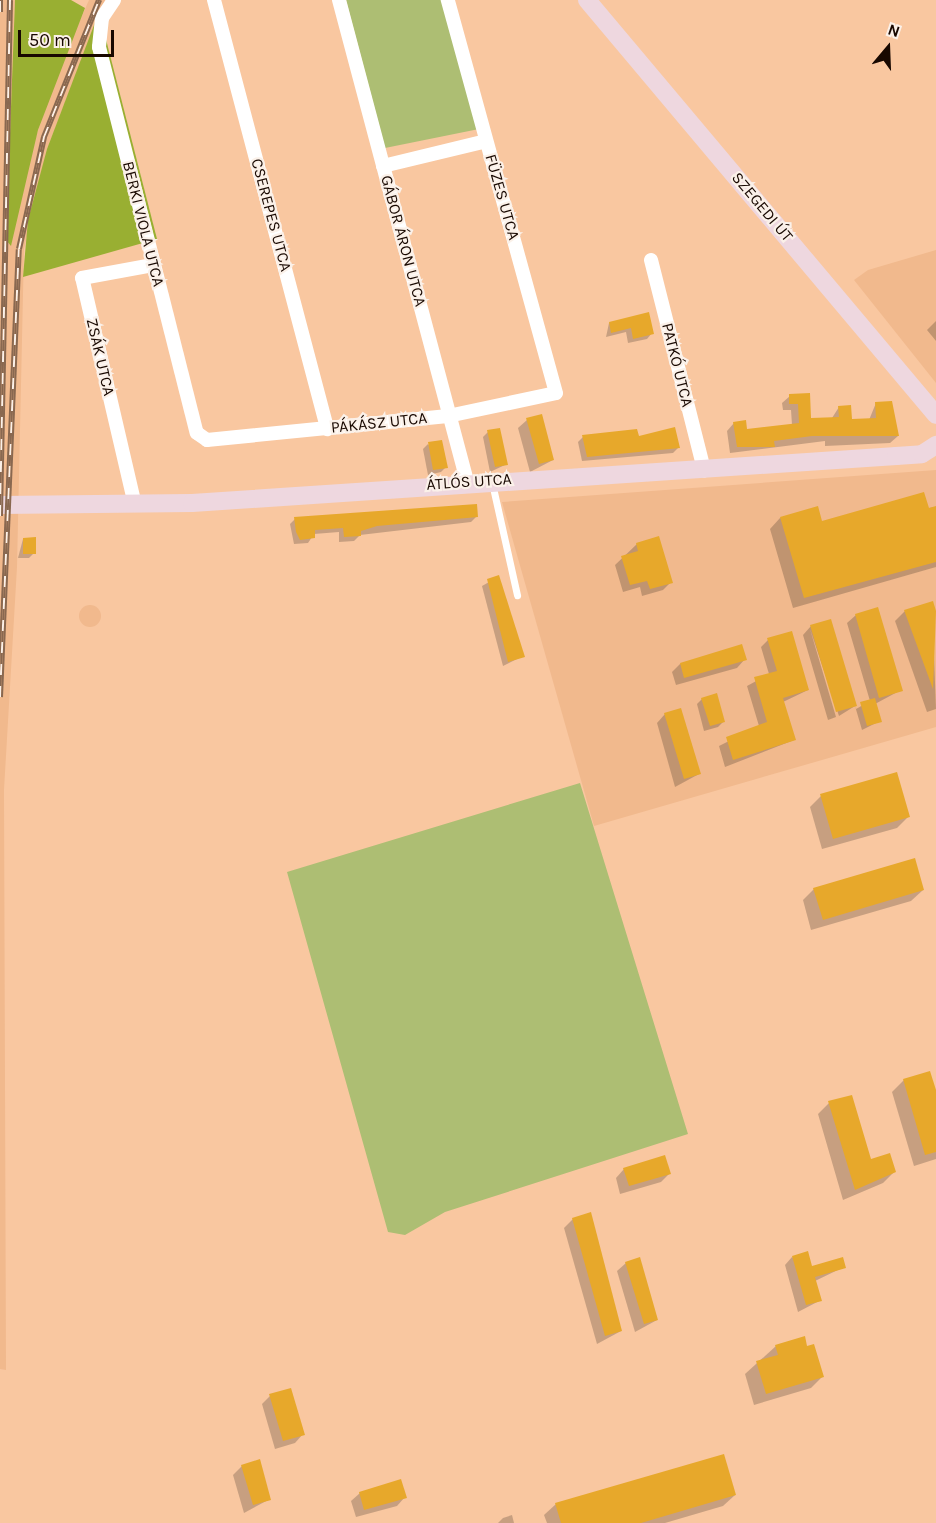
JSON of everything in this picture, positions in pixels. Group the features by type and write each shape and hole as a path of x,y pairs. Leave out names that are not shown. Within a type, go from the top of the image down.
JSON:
{"street":[{"name":"CSEREPES UTCA","path":"214,0 327,429"},
{"name":"GÁBOR ÁRON UTCA","path":"339,0 467,481"},
{"name":"FÜZES UTCA","path":"448,0 556,393"},
{"name":"SZEGEDI ÚT","path":"587,0 936,415"},
{"name":"BERKI VIOLA UTCA","path":"111,4 99,47 153,265 201,437"},
{"path":"383,166 486,141"},
{"name":"PATKÓ UTCA","path":"651,260 704,470"},
{"name":"ZSÁK UTCA","path":"135,506 82,278 153,265"},
{"name":"PÁKÁSZ UTCA","path":"201,437 327,429 448,416 556,393"},
{"name":"ÁTLÓS UTCA","path":"0,505 135,506 467,481 704,470 922,454 936,445"}],"lane":[{"path":"492,481 517,595"}],"shaded area":[{"path":"0,0 15,0 6,240 11,245 28,162 55,77 89,0 105,0 47,149 24,249 17,567 4,790 6,1370 0,1369"},
{"path":"936,250 936,383 854,280 868,270"},
{"path":"936,470 936,727 594,826 502,502"},
{"path":"90,605 98,608 101,616 98,624 90,627 82,624 79,616 82,608"}],"green space":[{"path":"15,0 71,0 85,8 38,130 11,246 6,240"},
{"path":"346,0 443,0 479,129 385,148"},
{"path":"99,12 157,239 23,277 28,220 47,149"},
{"path":"580,783 688,1134 445,1212 405,1235 388,1232 287,872"}],"building":[{"path":"649,312 654,334 633,339 631,328 611,333 609,322"},
{"path":"810,393 811,418 839,417 838,406 851,405 852,419 876,418 875,402 892,401 899,436 812,436 774,441 775,447 737,447 733,422 746,420 747,429 799,423 798,404 789,404 789,394"},
{"path":"542,414 554,460 539,464 526,418"},
{"path":"675,427 680,448 587,457 582,435 637,429 639,436"},
{"path":"500,428 508,465 495,467 487,430"},
{"path":"442,440 448,468 433,470 428,442"},
{"path":"924,492 929,508 936,506 936,562 804,598 780,517 818,506 822,521"},
{"path":"477,504 478,517 377,526 361,531 361,536 344,537 343,528 315,530 315,538 300,540 296,532 294,517"},
{"path":"659,536 673,583 650,589 647,581 630,585 621,556 638,551 636,543"},
{"path":"36,537 36,554 23,554 23,538"},
{"path":"499,575 525,657 508,662 487,579"},
{"path":"933,601 936,611 933,689 904,610"},
{"path":"878,607 903,691 879,698 855,614"},
{"path":"831,619 857,706 836,712 810,625"},
{"path":"792,631 809,690 783,698 796,740 733,760 726,737 767,722 754,677 777,671 767,638"},
{"path":"742,644 747,660 684,678 680,663"},
{"path":"717,693 725,722 710,726 701,698"},
{"path":"875,698 882,722 867,726 860,702"},
{"path":"681,708 701,774 684,779 664,713"},
{"path":"897,772 910,817 833,839 820,794"},
{"path":"915,858 924,890 823,920 813,888"},
{"path":"930,1071 936,1090 936,1152 925,1155 903,1079"},
{"path":"852,1095 871,1159 890,1153 896,1172 855,1190 828,1101"},
{"path":"665,1155 671,1174 629,1186 623,1168"},
{"path":"591,1212 622,1331 605,1336 572,1218"},
{"path":"808,1251 812,1266 843,1257 846,1268 815,1277 822,1301 806,1305 792,1256"},
{"path":"640,1257 658,1320 644,1324 625,1262"},
{"path":"805,1336 807,1346 814,1344 824,1377 766,1394 756,1361 778,1355 775,1345"},
{"path":"291,1388 305,1435 283,1441 269,1394"},
{"path":"724,1454 736,1495 641,1523 561,1523 555,1503"},
{"path":"260,1459 271,1500 253,1505 241,1465"},
{"path":"401,1479 407,1498 364,1510 359,1492"}],"railway":[{"path":"0,0 0,12"},
{"path":"0,516 10,0"},
{"path":"0,697 19,249 44,137 99,0"}]}
